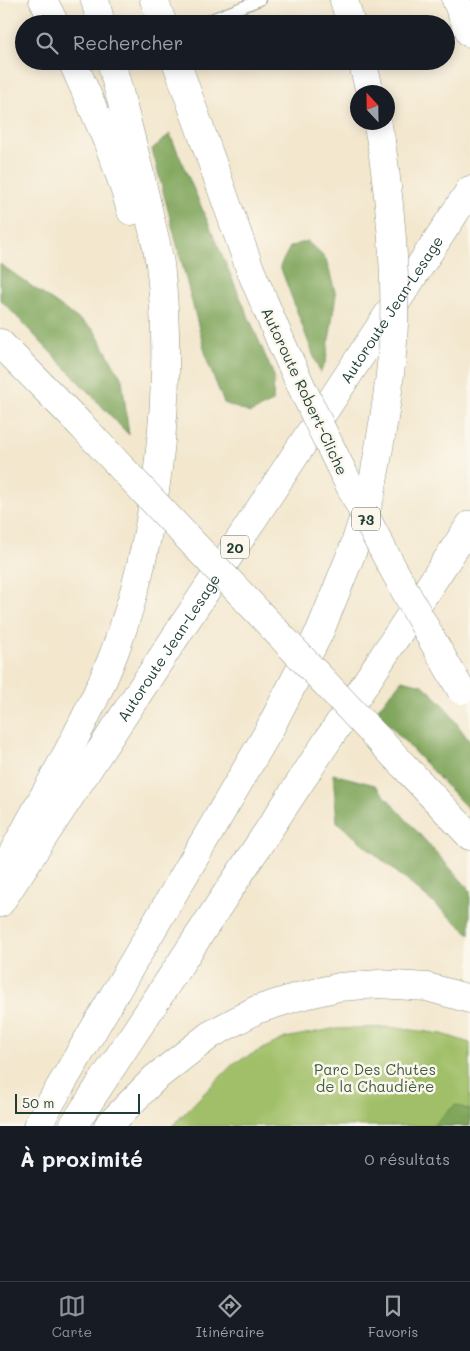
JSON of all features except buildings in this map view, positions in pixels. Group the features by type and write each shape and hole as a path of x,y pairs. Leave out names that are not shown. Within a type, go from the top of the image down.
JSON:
{"highway":[{"path":"43,0 50,15"},
{"path":"95,0 99,15"},
{"path":"154,0 160,15"},
{"path":"344,0 348,15"},
{"path":"456,0 470,33"},
{"path":"76,70 108,141 124,185 142,252 154,320 163,400"},
{"path":"0,876 78,730 111,661 133,595 147,535 158,461 163,400 165,331 159,262 142,180 112,70"},
{"name":"Autoroute Robert-Cliche","path":"179,70 250,269 313,414 389,563 466,697"},
{"path":"364,70 368,85"},
{"path":"37,1126 267,734 320,631 354,547 371,493 387,399 394,325 394,253 389,194 379,132"},
{"name":"Autoroute Jean-Lesage","path":"0,903 470,190"},
{"path":"0,341 470,836"},
{"path":"73,1126 470,525"},
{"path":"108,1126 155,1078 210,1035 256,1010 296,997 340,986 379,984 427,987 470,999"}],"lane":[{"path":"221,15 260,0"}],"green space":[{"path":"170,134 274,376 273,402 250,413 224,403 208,363 152,149"},
{"path":"307,241 326,259 336,295 326,361 320,373 280,266 290,247"},
{"path":"0,264 94,330 122,379 129,435 0,299"},
{"path":"402,680 423,685 443,704 470,742 470,811 376,711"},
{"path":"333,774 375,785 470,890 470,934 337,822"},
{"name":"Parc Des Chutes de la Chaudière","path":"390,1027 442,1034 470,1043 470,1126 172,1126 234,1063 285,1038 332,1029"},
{"path":"455,1105 470,1110 470,1126 433,1126"}]}
